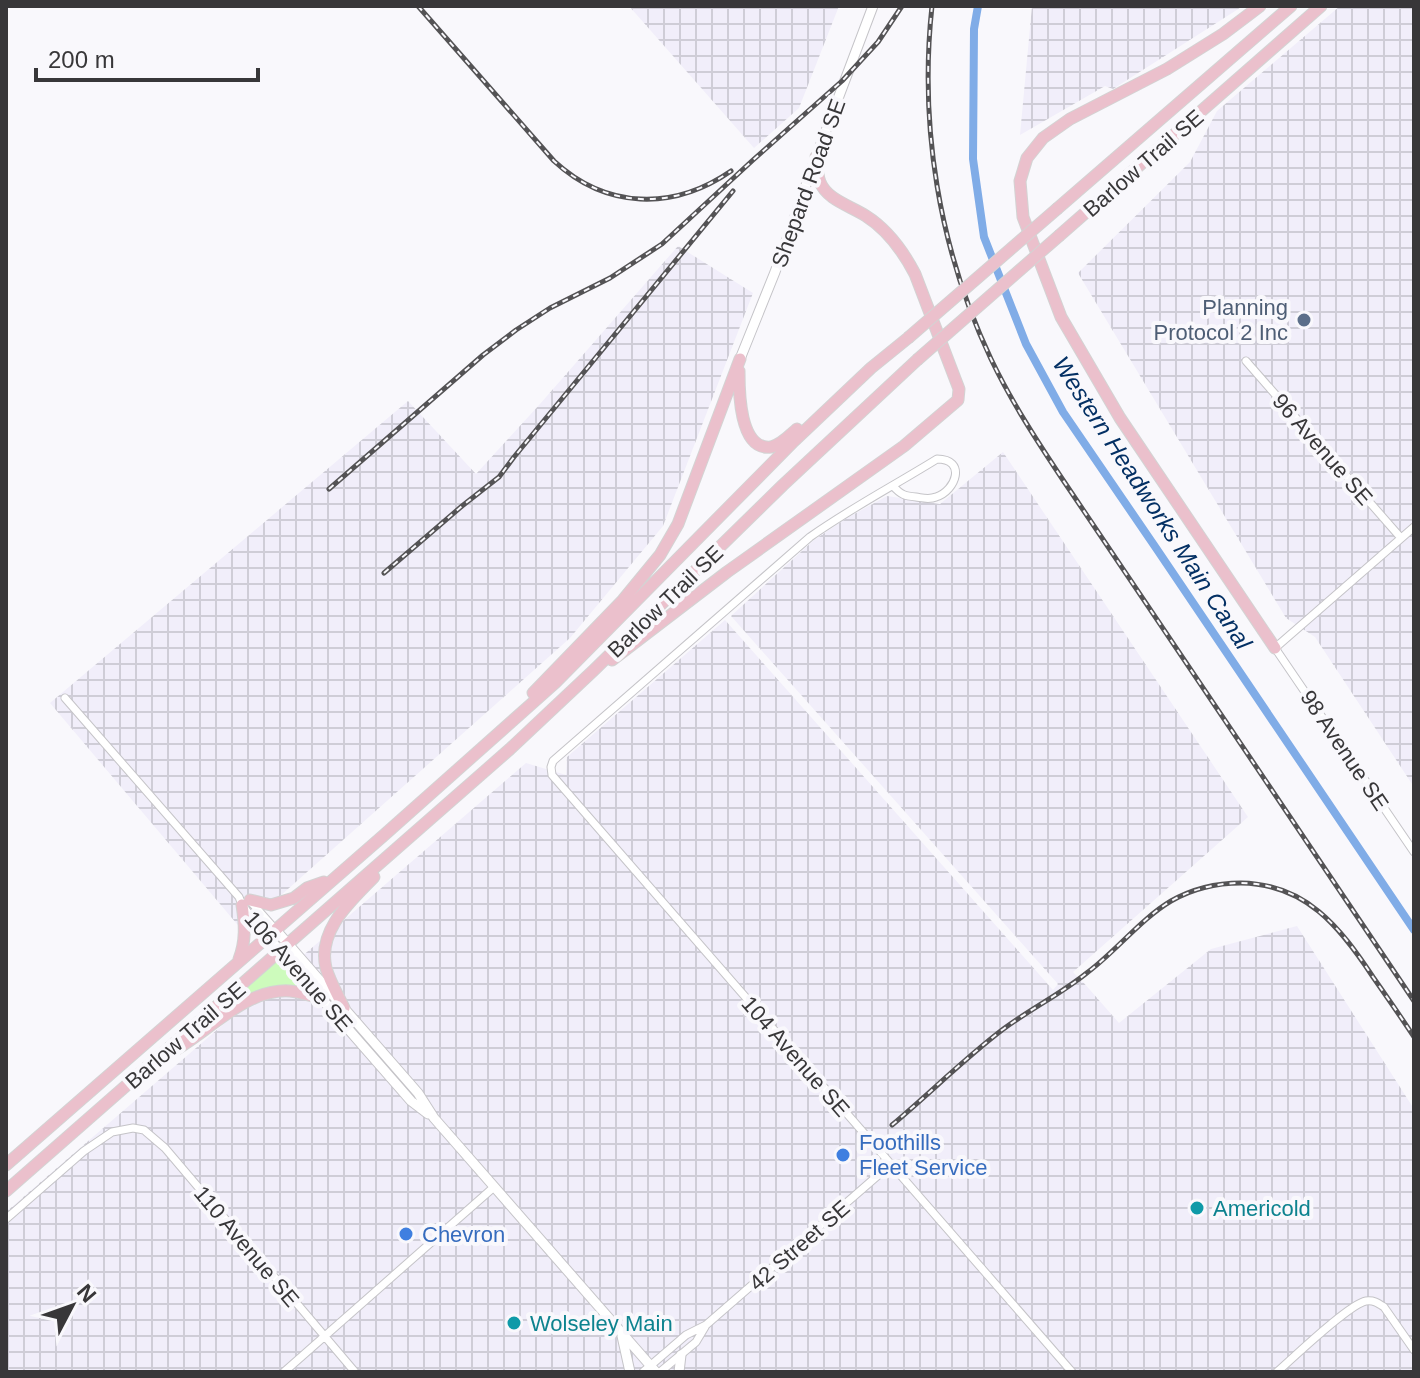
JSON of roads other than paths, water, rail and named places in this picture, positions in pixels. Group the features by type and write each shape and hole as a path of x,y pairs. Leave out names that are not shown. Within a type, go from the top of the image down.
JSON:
{"main road":[{"path":"1260,6 1223,34 1167,69 1070,119 1043,138 1027,158 1020,181 1023,217 1061,317 1120,418 1275,648"},
{"name":"Barlow Trail SE","path":"6,1165 555,683 847,390 1291,6"},
{"name":"Barlow Trail SE","path":"6,1191 510,749 917,360 1321,6"},
{"path":"594,670 617,657 727,572 904,446 958,400 959,389 915,274 905,256 891,237 867,217 826,191 820,182 816,157"},
{"path":"740,359 739,389 745,428 762,445 771,447 783,441 834,397 847,390"},
{"path":"485,745 623,600 660,555 678,524 740,359"},
{"path":"344,1008 327,968 325,955 328,936 341,913 414,833"},
{"path":"237,963 244,947 243,901 271,905 294,898 307,888 333,879"},
{"path":"154,1062 246,1002 268,993 289,991 321,998"}],"street":[{"name":"Shepard Road SE","path":"740,359 873,6"},
{"name":"96 Avenue SE","path":"1246,361 1401,538"},
{"path":"937,459 945,459 955,467 954,481 944,494 937,497 928,499 902,495 893,486 937,459"},
{"name":"104 Avenue SE","path":"893,486 846,512 810,537 553,761 552,775 1072,1372"},
{"path":"1275,648 1414,527"},
{"name":"98 Avenue SE","path":"1275,648 1414,852"},
{"name":"106 Avenue SE","path":"65,698 284,948 344,1008 418,1093 434,1118 652,1370"},
{"name":"106 Avenue SE","path":"284,948 321,998 411,1101 434,1118"},
{"name":"110 Avenue SE","path":"6,1219 112,1132 133,1128 144,1130 165,1148 355,1372"},
{"name":"42 Street SE","path":"652,1370 686,1335 706,1325 891,1164"},
{"path":"284,1372 494,1187"},
{"path":"1277,1372 1346,1312 1370,1300 1384,1307 1414,1350"},
{"name":"42 Street SE","path":"652,1370 681,1355 696,1342 706,1325"},
{"path":"621,1333 630,1372"},
{"path":"679,1372 681,1355"}],"waterway":[{"name":"Western Headworks Main Canal","path":"978,6 974,29 973,159 984,237 1026,344 1063,412 1414,930"}],"railway":[{"path":"418,6 554,161 574,177 618,196 640,199 686,193 731,171"},
{"path":"329,489 516,330 550,308 610,278 662,244 842,81 878,42 902,6"},
{"path":"932,6 928,96 937,186 958,274 991,359 1053,465 1414,1001"},
{"path":"384,573 499,477 733,191"},
{"path":"892,1125 988,1041 1088,972 1160,908 1187,893 1214,886 1241,883 1264,885 1303,900 1319,912 1348,941 1414,1037"}],"place":[{"name":"Planning Protocol 2 Inc","path":"1304,320"},
{"name":"Foothills Fleet Service","path":"843,1155"},
{"name":"Americold","path":"1197,1208"},
{"name":"Chevron","path":"406,1234"},
{"name":"Wolseley Main","path":"514,1323"}]}
